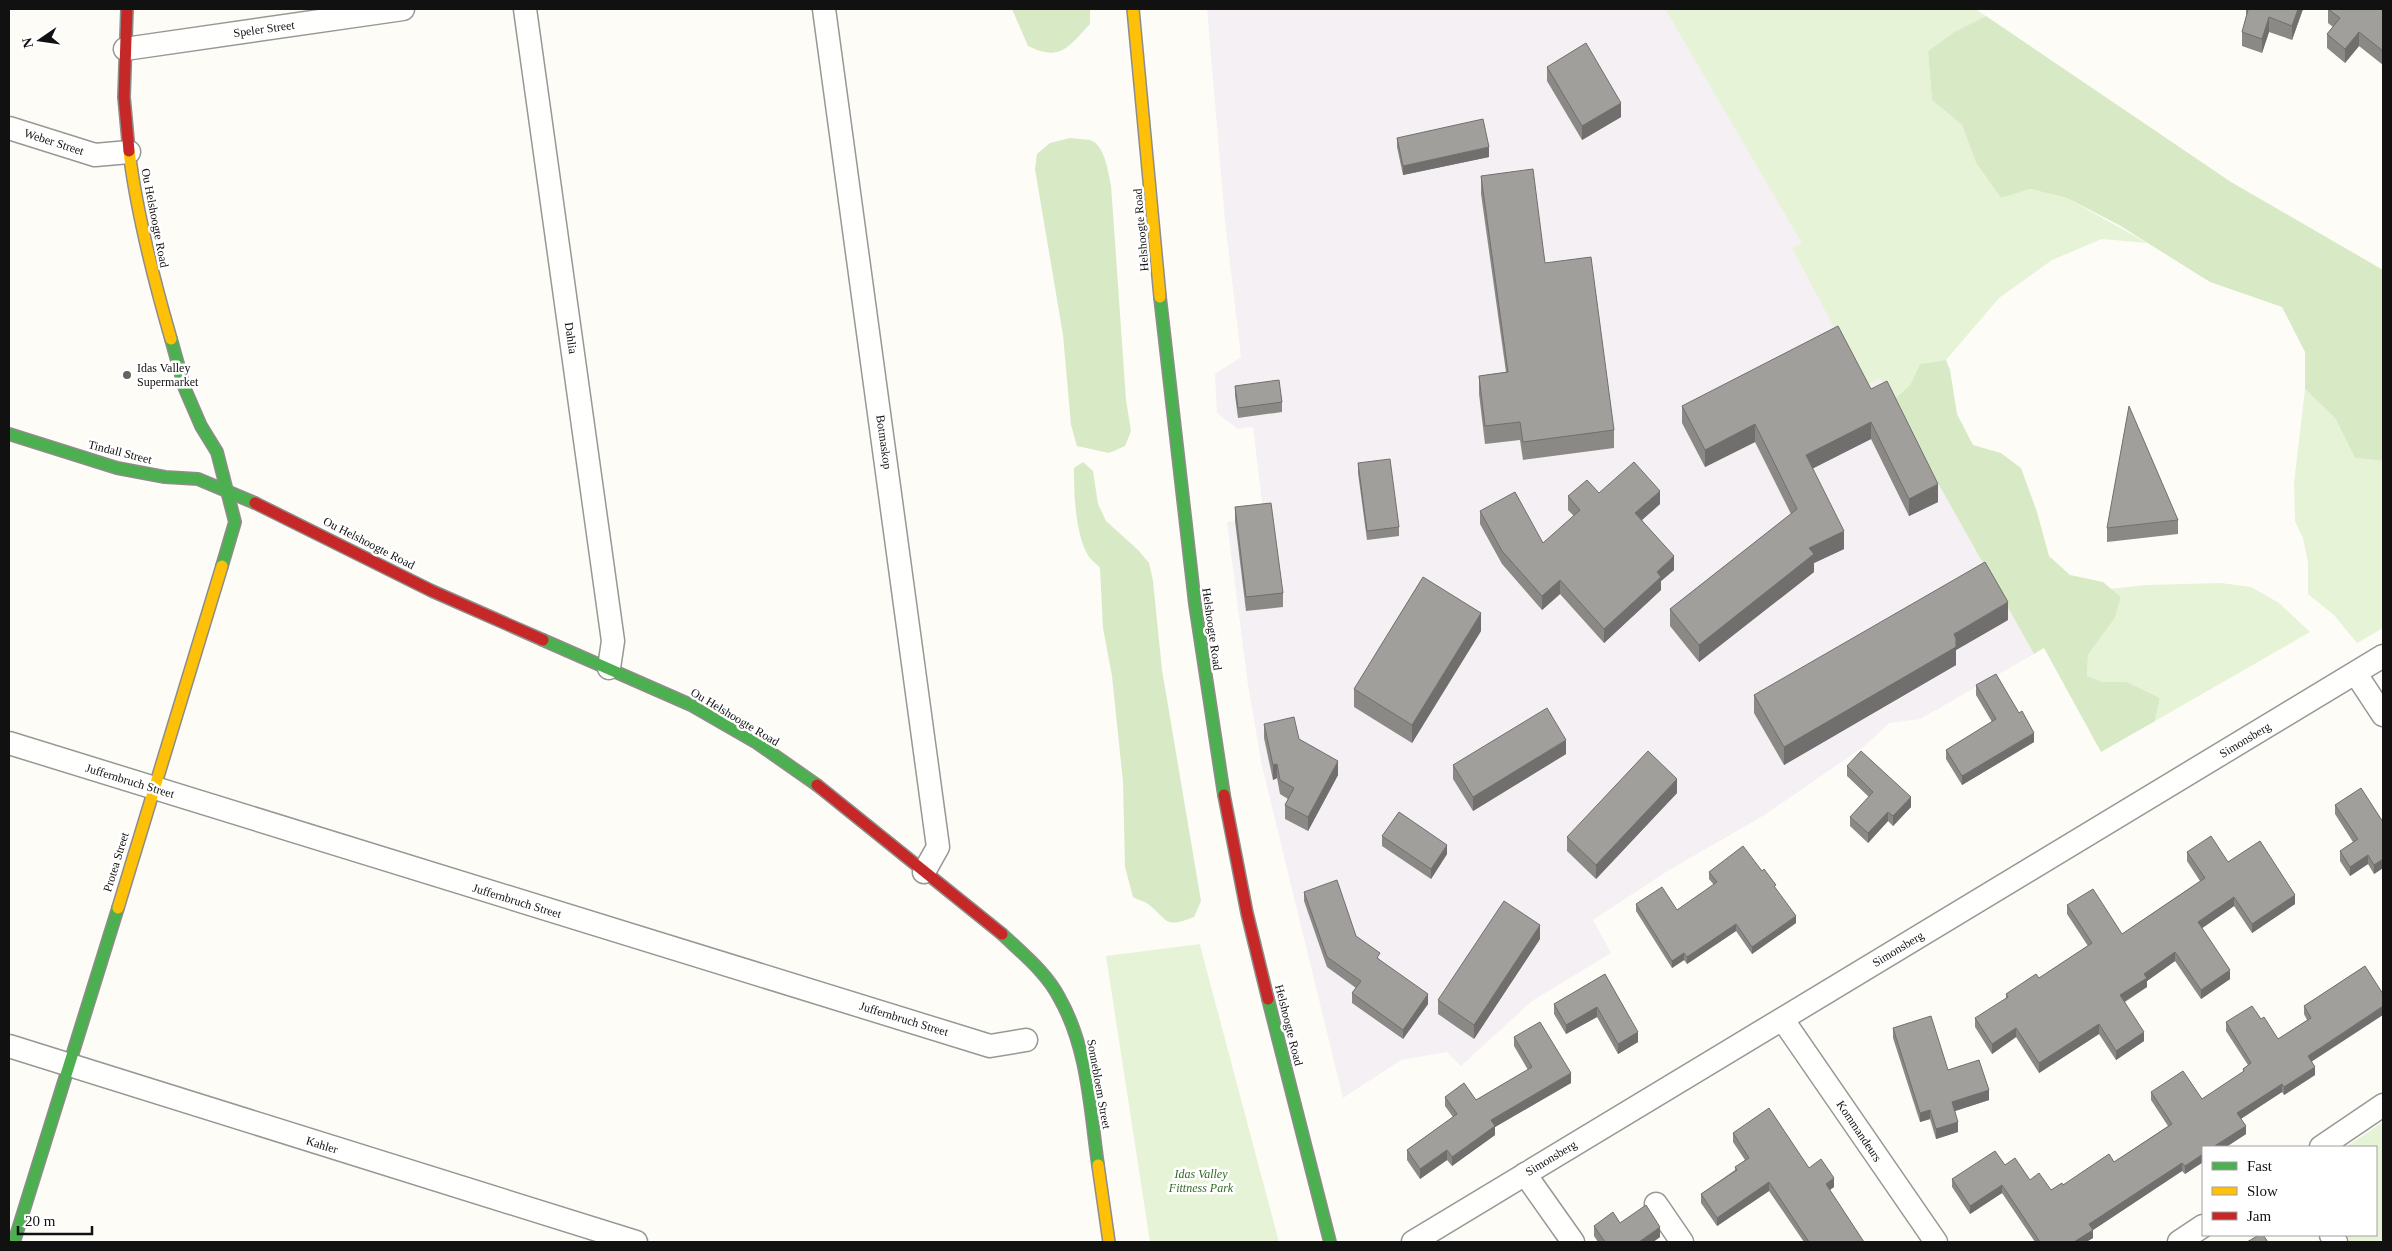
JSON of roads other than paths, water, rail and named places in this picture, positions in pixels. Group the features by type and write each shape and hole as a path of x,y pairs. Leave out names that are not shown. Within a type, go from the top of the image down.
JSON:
{"street":[{"name":"Ou Helshoogte Road","path":"127,9 124,97 129,152 150,267 185,389 201,426 217,452 227,490 297,522 432,591 691,705 757,744 830,795 924,872"},
{"name":"Speler Street","path":"125,49 403,9"},
{"name":"Dahlia","path":"525,9 613,641 609,668"},
{"name":"Botmaskop","path":"824,9 938,847 924,872"},
{"name":"Helshoogte Road","path":"1134,9 1177,462 1199,642 1226,806 1260,969 1330,1242"},
{"name":"Weber Street","path":"9,128 95,155 129,152"},
{"name":"Tindall Street","path":"9,434 117,468 165,477 198,479 227,490"},
{"name":"Protea Street","path":"14,1242 70,1066 235,522 227,490"},
{"name":"Simonsberg","path":"1413,1242 2383,656"},
{"path":"2356,674 2383,715"},
{"name":"Juffernbruch Street","path":"9,743 990,1046 1026,1040"},
{"name":"Sonnebloem Street","path":"924,872 988,921 1038,968 1060,998 1077,1036 1086,1078 1109,1242"},
{"name":"Kommandeurs","path":"1783,1020 1936,1242"},
{"name":"Kahler","path":"9,1046 636,1242"},
{"path":"2322,1146 2383,1105"},
{"path":"1525,1174 1573,1242"},
{"path":"1656,1204 1682,1242"},
{"path":"2179,1242 2202,1227"}],"place":[{"name":"Idas Valley Supermarket","path":"127,375"}],"park label":[{"name":"Idas Valley Fittness Park","path":"1201,1181"}]}
